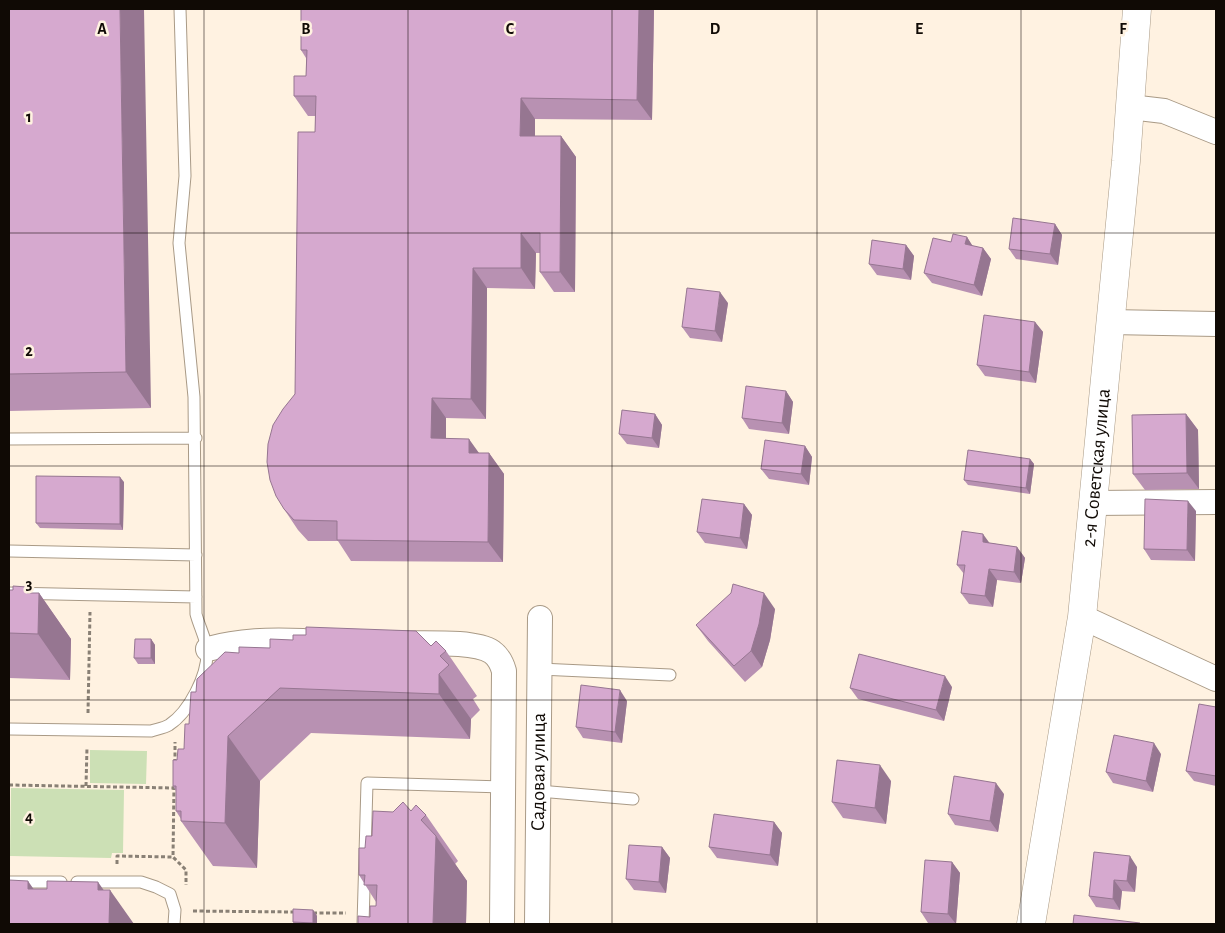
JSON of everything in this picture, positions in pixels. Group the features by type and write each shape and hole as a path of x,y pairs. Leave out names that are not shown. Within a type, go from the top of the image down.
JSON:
{"street":[{"name":"2-я Советская улица","path":"1031,924 1082,617 1126,161 1137,9"},
{"path":"1130,108 1164,111 1216,132"},
{"path":"1110,322 1216,324"},
{"path":"1092,503 1216,502"},
{"path":"1082,617 1216,679"},
{"name":"Садовая улица","path":"537,924 540,618"},
{"path":"208,649 229,643 257,640 326,642"},
{"path":"375,643 473,645 493,652 501,661 504,672 502,924"}],"lane":[{"path":"9,729 151,731 167,726 179,717 194,695 207,666 208,649 196,614 196,438 194,397 179,244 186,176 180,9"},
{"path":"9,439 196,438"},
{"path":"9,552 196,555"},
{"path":"9,593 196,597"},
{"path":"540,669 670,675"},
{"path":"363,919 367,783 503,787"},
{"path":"539,791 633,799"},
{"path":"9,882 140,882 170,894 180,910 174,924"}],"path":[{"path":"88,693 90,595"},
{"path":"175,768 179,717"},
{"path":"173,857 174,778"},
{"path":"9,785 174,788"},
{"path":"116,882 117,856 173,857 186,870 180,910 363,919"}],"green space":[{"path":"90,750 147,751 146,784 90,783"},
{"path":"11,788 124,790 123,853 112,853 111,858 10,856"}],"building":[{"path":"9,9 120,9 126,372 9,374"},
{"path":"301,9 639,9 637,100 521,98 520,136 561,136 560,272 540,272 540,233 521,233 521,268 473,268 471,399 432,398 431,438 469,439 469,453 489,453 488,542 337,540 337,521 294,520 276,496 270,480 267,462 268,444 273,425 295,394 298,132 315,132 316,96 294,96 294,76 306,76 307,50 301,50"},
{"path":"1013,218 1055,224 1050,254 1009,249"},
{"path":"953,234 967,237 965,244 983,248 974,285 924,273 933,238 951,242"},
{"path":"872,240 906,245 903,269 869,264"},
{"path":"687,288 720,292 715,331 682,327"},
{"path":"984,315 1035,322 1029,372 977,365"},
{"path":"746,386 786,391 782,423 742,418"},
{"path":"622,410 655,414 652,438 619,434"},
{"path":"1186,414 1187,473 1133,474 1132,415"},
{"path":"765,440 805,446 801,474 761,469"},
{"path":"968,450 1030,459 1026,488 964,480"},
{"path":"36,476 120,477 120,524 36,523"},
{"path":"702,499 744,504 740,538 697,532"},
{"path":"1145,499 1188,501 1187,550 1144,549"},
{"path":"962,531 983,534 983,542 1017,547 1014,572 989,569 985,596 961,593 965,565 957,565"},
{"path":"733,584 764,593 759,624 751,651 734,666 696,625 731,593"},
{"path":"13,586 27,587 27,593 39,593 38,634 9,633 9,590 13,590"},
{"path":"306,627 416,631 431,646 436,641 446,651 440,656 449,665 439,674 439,694 280,688 228,736 225,823 181,821 181,811 176,811 176,786 173,786 173,760 177,760 178,749 184,749 185,724 189,724 191,692 196,692 197,679 225,652 239,653 239,647 270,648 270,639 293,640 293,635 306,635"},
{"path":"135,639 151,639 151,658 134,658"},
{"path":"859,654 945,676 936,710 850,688"},
{"path":"581,685 620,690 615,732 576,727"},
{"path":"1199,704 1216,707 1216,776 1186,771"},
{"path":"1114,735 1154,743 1146,781 1106,772"},
{"path":"837,760 880,765 875,808 832,802"},
{"path":"954,776 996,783 990,821 948,814"},
{"path":"403,802 411,811 416,805 426,815 421,820 436,836 433,924 358,924 358,916 370,917 370,906 376,906 377,885 364,885 365,875 359,875 359,848 365,848 366,836 372,836 373,811 393,812"},
{"path":"714,814 774,822 770,855 709,847"},
{"path":"629,845 662,847 659,882 626,879"},
{"path":"1094,852 1130,856 1127,881 1114,880 1113,899 1089,896"},
{"path":"925,860 952,862 948,914 921,912"},
{"path":"9,880 28,881 28,889 47,889 47,881 98,882 98,890 110,890 109,924 9,924"},
{"path":"293,909 313,910 313,923 293,922"},
{"path":"1074,915 1140,923 1140,924 1073,924"}]}
